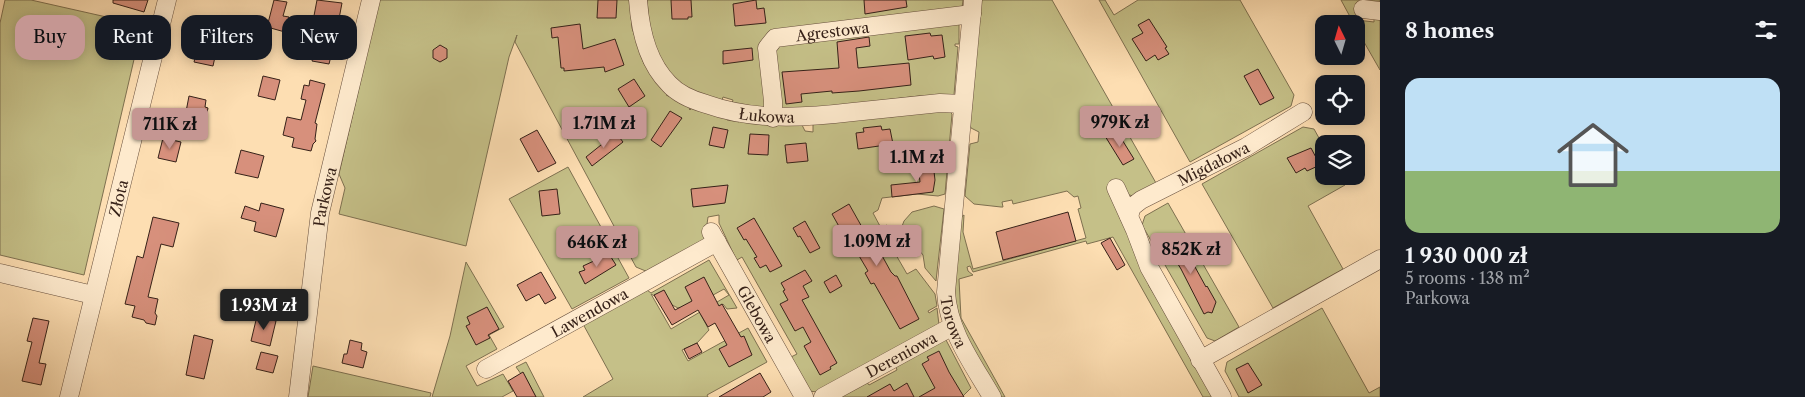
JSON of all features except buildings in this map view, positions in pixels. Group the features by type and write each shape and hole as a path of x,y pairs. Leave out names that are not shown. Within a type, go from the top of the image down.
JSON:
{"street":[{"name":"Złota","path":"68,397 167,0"},
{"name":"Parkowa","path":"298,397 320,213 371,0"},
{"name":"Łukowa","path":"638,0 641,27 647,47 658,69 670,85 686,96 716,108 772,118 808,117 940,103 964,104"},
{"name":"Agrestowa","path":"772,118 773,101 768,48 775,38 972,7"},
{"name":"Torowa","path":"972,7 946,285 947,306 953,326 992,397"},
{"name":"Migdałowa","path":"1129,216 1132,207 1141,200 1246,147 1303,112"},
{"path":"1116,188 1149,267 1222,397"},
{"name":"Lawendowa","path":"486,369 714,236"},
{"name":"Glebowa","path":"714,236 804,397"},
{"path":"1200,360 1380,259"},
{"path":"0,273 93,295"},
{"name":"Dereniowa","path":"823,397 953,326"}],"shaded area":[{"path":"5,0 31,0 98,15 95,15 95,60 134,60 84,275 0,255 0,23"},
{"path":"379,0 630,0 632,28 644,64 669,92 666,95 691,106 690,110 693,107 728,115 727,120 739,122 740,118 802,125 805,131 813,132 813,123 948,110 952,114 945,194 938,196 917,194 882,198 878,210 873,213 881,228 887,225 892,233 896,246 892,248 907,274 916,269 935,294 937,306 928,311 929,313 937,308 939,325 817,392 809,391 789,358 797,354 742,257 737,260 735,257 719,223 719,215 708,217 705,239 700,245 648,272 636,267 515,42 517,35 509,57 466,246 339,214 345,188 339,174"},
{"path":"647,0 963,0 962,8 771,31 769,107 731,106 733,100 723,97 721,103 685,91 659,62 649,22"},
{"path":"979,0 1052,0 1156,183 1134,196 1124,194 1149,286 1219,397 1203,397 1113,237 1087,244 1086,241 973,272 970,266 967,267 968,271 973,275 959,279 961,318 1005,397 998,397 964,334 954,298 961,217 964,215 963,232 973,269 1086,238 1078,209 1081,208 1078,196 1074,197 1067,191 1013,204 1012,200 1002,202 1003,207 974,204 965,196 970,144 978,142 979,132 971,128 968,120"},
{"path":"1099,0 1105,0 1114,15 1138,0 1240,0 1294,95 1291,106 1190,162"},
{"path":"1341,0 1380,0 1380,13 1367,13 1366,18 1365,15 1349,15"},
{"path":"1374,19 1380,19 1380,70 1365,44 1365,21 1374,22"},
{"path":"959,24 959,44 955,44 958,47 954,95 952,96 919,96 782,112 775,43"},
{"path":"1303,127 1314,129 1317,135 1315,135 1315,185 1345,185 1308,206 1343,269 1273,308 1202,184"},
{"path":"568,167 629,278 572,309 509,199"},
{"path":"1168,203 1239,327 1215,341 1207,338 1142,225 1145,216"},
{"path":"934,206 944,209 936,281 925,268 923,255 919,250 909,246 903,237 901,229 904,221 912,212"},
{"path":"709,260 737,308 727,309 723,304 701,315 709,330 697,343 682,350 688,361 748,328 767,362 707,395 708,397 583,397 613,379 583,324 647,290 651,293","holes":["724,289 729,295 671,329 651,294 678,308 695,305"]},
{"path":"466,262 504,327 489,335 497,349 466,366 477,386 503,374 513,391 502,397 432,397 450,336"},
{"path":"1322,308 1369,393 1380,387 1380,397 1239,397 1225,371 1227,362"},
{"path":"940,340 946,340 971,388 962,397 838,397 866,381 869,385 897,370 895,365"},
{"path":"526,362 544,397 536,397 523,373 521,374 516,367"},
{"path":"313,366 431,393 430,397 308,397"}]}
